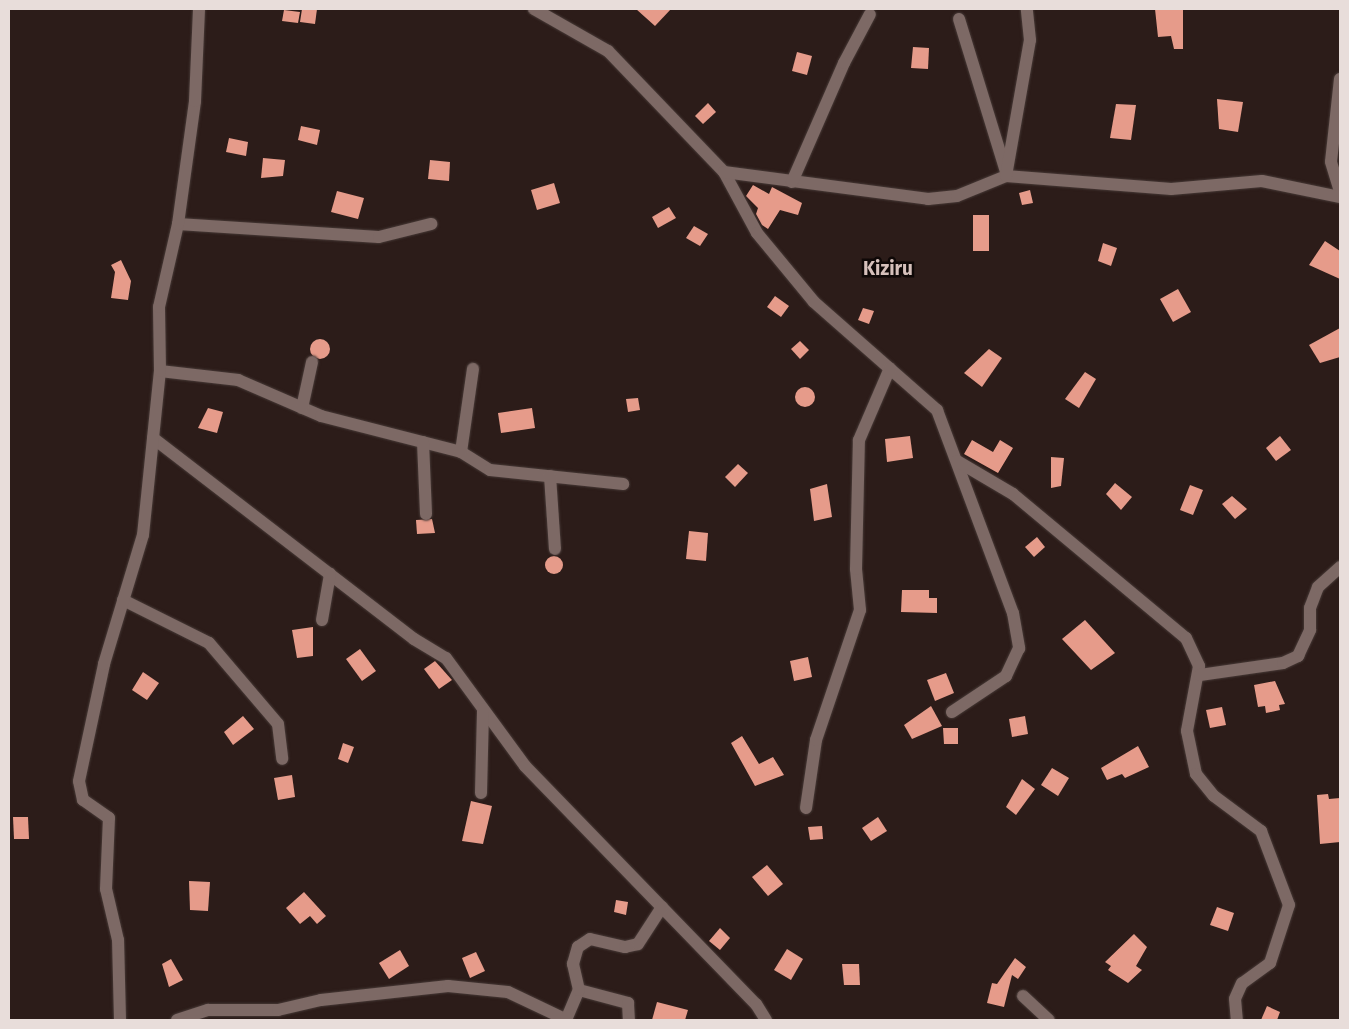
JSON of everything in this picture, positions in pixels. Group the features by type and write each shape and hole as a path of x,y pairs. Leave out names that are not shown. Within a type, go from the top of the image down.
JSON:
{"street":[{"path":"120,1020 118,940 106,888 109,818 83,800 79,782 123,600 143,535 160,371 159,307 178,224 195,101 199,9"},
{"path":"534,9 608,51 724,172 757,233 814,302 937,410 1013,613 1019,648 1006,676 952,712"},
{"path":"1006,176 1030,40 1027,9"},
{"path":"792,182 844,63 870,14"},
{"path":"959,20 1006,176"},
{"path":"1340,79 1331,162 1340,192"},
{"path":"724,172 928,199 957,196 1006,176 1171,189 1262,181 1340,197"},
{"path":"178,224 379,237 431,224"},
{"path":"302,408 312,362"},
{"path":"806,808 816,740 860,610 856,569 859,440 890,368"},
{"path":"461,452 473,369"},
{"path":"160,371 238,380 302,408 461,452 490,470 623,484"},
{"path":"153,438 330,574 446,658 525,766 756,1004 766,1020"},
{"path":"422,442 426,514"},
{"path":"957,461 1013,494 1186,638 1200,675 1187,731 1196,774 1214,796 1261,831 1288,905 1270,963 1242,983 1235,999 1238,1020"},
{"path":"550,476 555,549"},
{"path":"1200,675 1283,663 1298,656 1310,630 1310,608 1318,587 1340,568"},
{"path":"322,620 330,574"},
{"path":"123,600 209,643 278,724 282,758"},
{"path":"481,793 483,709"},
{"path":"177,1020 208,1010 278,1010 321,1000 448,986 508,992 567,1020 579,990 573,964 578,948 590,940 625,947 638,944 662,907"},
{"path":"579,990 628,1003 629,1020"},
{"path":"1023,996 1049,1020"}],"building":[{"path":"302,9 317,9 315,24 300,22"},
{"path":"636,9 671,9 655,26"},
{"path":"1155,9 1183,9 1183,49 1174,49 1171,36 1158,37"},
{"path":"284,10 300,12 298,23 282,21"},
{"path":"913,47 929,48 928,69 911,68"},
{"path":"797,52 812,56 807,75 792,71"},
{"path":"1217,99 1243,102 1238,132 1219,129"},
{"path":"708,103 716,112 703,124 695,116"},
{"path":"1116,104 1136,105 1131,140 1110,138"},
{"path":"301,126 320,130 317,145 298,140"},
{"path":"229,138 248,142 246,156 226,152"},
{"path":"263,158 285,160 283,176 261,178"},
{"path":"430,160 450,162 449,181 428,179"},
{"path":"554,183 560,203 537,210 531,190"},
{"path":"753,185 769,194 772,187 802,203 798,215 780,210 768,229 762,225 756,214 758,208 746,196"},
{"path":"1030,190 1033,203 1022,205 1019,193"},
{"path":"337,191 364,198 358,219 331,212"},
{"path":"669,207 676,218 658,228 652,217"},
{"path":"973,215 989,215 989,251 973,251"},
{"path":"694,226 708,234 700,246 686,238"},
{"path":"1325,241 1340,251 1340,279 1309,265"},
{"path":"1103,243 1117,248 1111,266 1098,261"},
{"path":"121,260 131,281 128,300 111,298 115,272 111,265"},
{"path":"1178,289 1191,312 1173,322 1160,299"},
{"path":"775,296 789,306 781,317 767,307"},
{"path":"863,308 874,311 869,324 858,320"},
{"path":"1340,328 1340,357 1320,363 1309,345"},
{"path":"320,339 327,342 330,349 327,356 320,359 313,356 310,349 313,342"},
{"path":"800,341 809,350 800,359 791,349"},
{"path":"989,349 1002,358 982,387 964,373"},
{"path":"1085,372 1096,379 1079,408 1065,399"},
{"path":"801,387 809,387 815,393 815,401 809,407 801,407 795,401 795,393"},
{"path":"638,398 640,410 628,412 626,399"},
{"path":"208,408 223,412 217,433 198,428"},
{"path":"532,408 535,428 501,433 498,413"},
{"path":"910,436 913,458 887,462 885,439"},
{"path":"1280,436 1291,450 1276,461 1266,448"},
{"path":"972,440 993,452 1000,440 1013,448 998,473 964,454"},
{"path":"1051,457 1064,458 1061,486 1051,488"},
{"path":"738,464 748,473 735,487 725,477"},
{"path":"1115,483 1132,497 1121,510 1106,494"},
{"path":"827,484 832,517 814,521 810,489"},
{"path":"1190,485 1203,490 1193,515 1180,510"},
{"path":"1232,496 1247,509 1235,519 1222,504"},
{"path":"432,519 435,533 417,534 416,520"},
{"path":"689,531 708,533 706,561 686,559"},
{"path":"1037,537 1045,547 1034,557 1025,547"},
{"path":"554,556 560,559 563,565 560,571 554,574 548,571 545,565 548,559"},
{"path":"902,590 929,590 929,598 937,598 937,613 901,612"},
{"path":"1085,620 1115,653 1091,670 1062,639"},
{"path":"313,627 313,656 297,658 292,630"},
{"path":"360,649 376,671 362,681 346,659"},
{"path":"808,657 812,677 794,681 790,661"},
{"path":"435,661 452,680 439,689 424,669"},
{"path":"143,672 159,683 147,700 132,690"},
{"path":"946,673 954,693 935,701 927,680"},
{"path":"1275,681 1285,704 1279,705 1280,710 1266,713 1265,706 1258,707 1254,685"},
{"path":"931,706 942,726 912,739 904,725"},
{"path":"1222,707 1226,725 1210,728 1206,710"},
{"path":"243,716 254,729 233,745 224,732"},
{"path":"1025,716 1028,734 1012,737 1009,719"},
{"path":"943,728 958,728 958,744 944,744"},
{"path":"742,736 759,764 773,757 784,775 755,786 731,743"},
{"path":"343,743 354,747 348,763 338,759"},
{"path":"1138,746 1149,767 1125,778 1122,774 1107,780 1101,768"},
{"path":"1052,768 1069,778 1058,796 1041,785"},
{"path":"292,775 295,797 278,800 274,778"},
{"path":"1022,779 1035,789 1016,815 1006,807"},
{"path":"1328,794 1329,799 1340,798 1340,842 1320,844 1317,795"},
{"path":"471,801 492,806 483,844 462,841"},
{"path":"13,817 28,817 29,839 14,839"},
{"path":"878,817 887,831 871,841 862,828"},
{"path":"822,826 823,839 810,840 808,827"},
{"path":"767,865 783,884 768,896 752,877"},
{"path":"189,881 210,882 208,911 190,910"},
{"path":"304,892 326,916 317,924 310,916 300,924 286,908"},
{"path":"616,900 628,902 626,915 614,912"},
{"path":"1217,907 1234,913 1228,931 1210,925"},
{"path":"720,928 730,938 720,950 709,941"},
{"path":"1134,934 1147,947 1136,966 1142,970 1128,983 1108,970 1111,966 1105,962"},
{"path":"787,949 803,959 791,980 774,970"},
{"path":"400,950 409,966 389,979 379,963"},
{"path":"476,952 485,971 470,978 462,958"},
{"path":"1015,958 1026,967 1018,979 1012,975 1004,1007 987,1003 992,983 997,984"},
{"path":"171,959 183,980 169,987 162,964"},
{"path":"842,964 859,964 860,985 844,985"},
{"path":"657,1002 688,1010 685,1020 652,1020"},
{"path":"1267,1006 1280,1012 1277,1020 1261,1020"}],"district":[{"name":"Kiziru","path":"888,269"}]}
